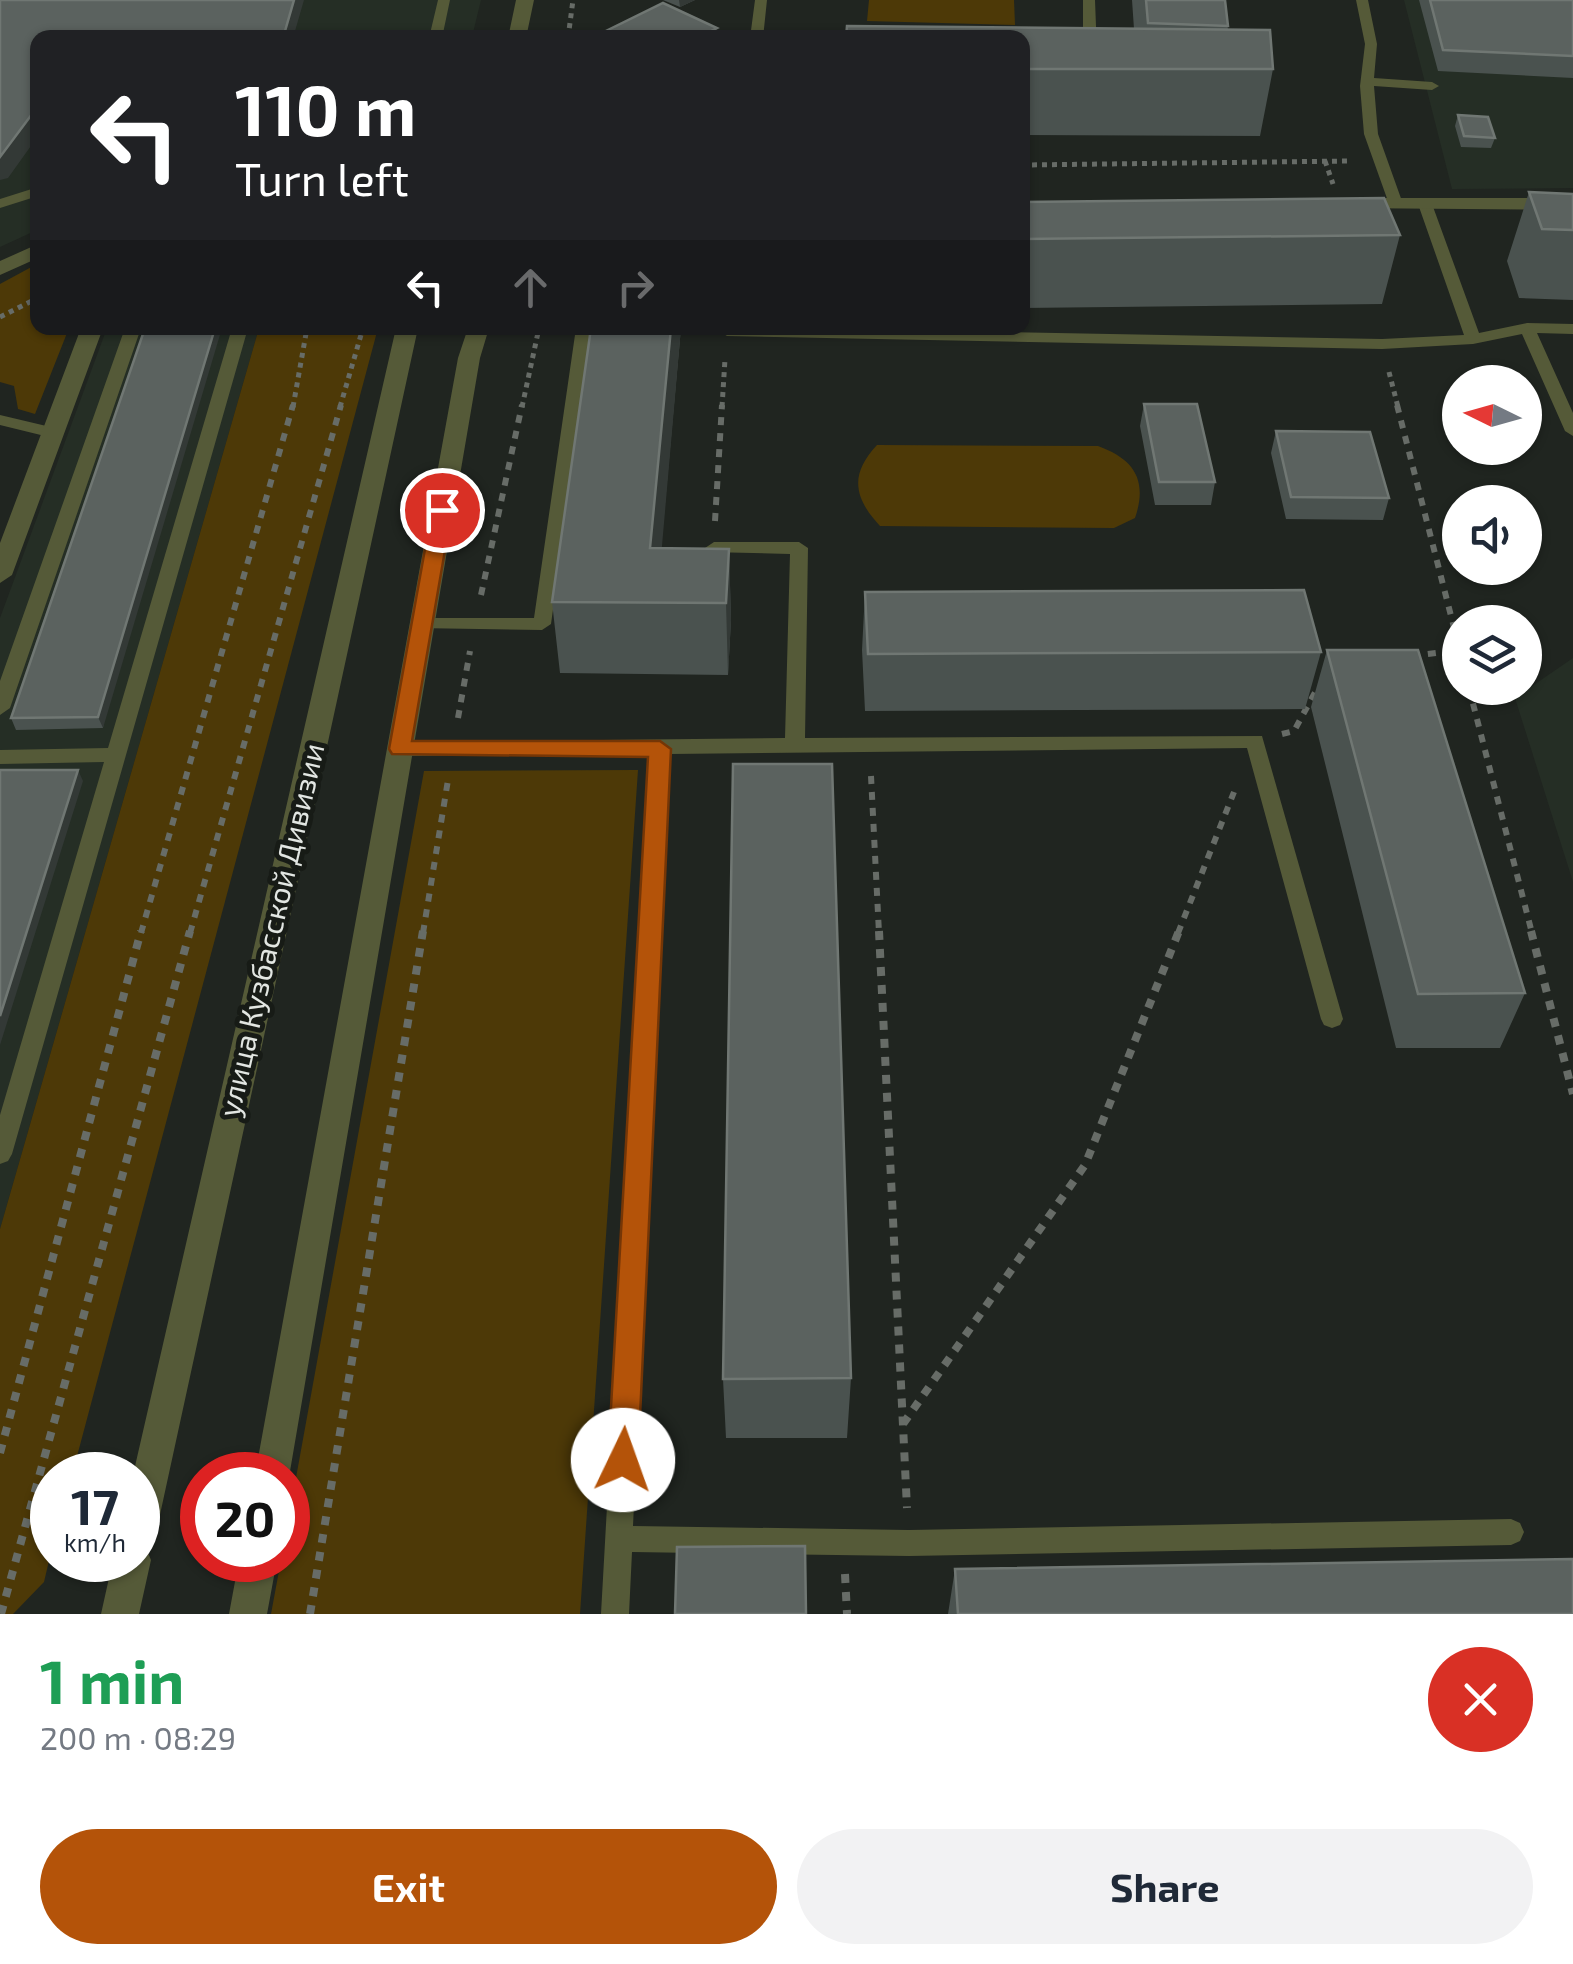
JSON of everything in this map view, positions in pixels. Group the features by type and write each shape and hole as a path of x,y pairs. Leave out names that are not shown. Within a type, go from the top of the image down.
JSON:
{"street":[{"path":"519,30 525,0"},
{"path":"1321,204 1573,204"},
{"path":"0,269 30,254"},
{"path":"0,574 89,335"},
{"name":"улица Кузбасской Дивизии","path":"156,1452 404,335"},
{"path":"276,1452 476,335"},
{"path":"120,1614 127,1582"},
{"path":"248,1614 254,1582"}],"lane":[{"path":"437,30 444,0"},
{"path":"757,30 761,0"},
{"path":"1074,63 1090,63 1088,0"},
{"path":"1362,0 1371,44 1370,134 1396,204"},
{"path":"1368,82 1432,86"},
{"path":"0,204 30,193"},
{"path":"1425,204 1473,339"},
{"path":"1527,328 1573,431"},
{"path":"929,335 1382,344 1473,339 1527,328 1573,329"},
{"path":"0,708 131,335"},
{"path":"0,1154 238,335"},
{"path":"422,624 542,624 583,335"},
{"path":"0,420 53,433"},
{"path":"714,548 799,548 794,745"},
{"path":"400,749 1254,741 1332,1019"},
{"path":"615,1614 660,749"},
{"path":"0,757 116,755"},
{"path":"619,1538 909,1543 1511,1532"}],"path":[{"path":"569,30 573,0"},
{"path":"1030,165 1378,161"},
{"path":"0,317 30,302"},
{"path":"0,1453 104,1062 290,418 307,335"},
{"path":"1,1614 360,335"},
{"path":"310,1614 474,624 536,335"},
{"path":"714,548 727,335"},
{"path":"1382,344 1448,605"},
{"path":"1404,657 1442,653"},
{"path":"902,1424 1085,1165 1254,741 1294,731 1320,683"},
{"path":"1473,705 1573,1094"},
{"path":"869,745 909,1543"}],"shaded area":[{"path":"0,0 481,0 474,30 30,30 30,233 0,247"},
{"path":"869,0 1014,0 1015,25 867,21"},
{"path":"1404,0 1573,0 1573,188 1452,189"},
{"path":"30,268 30,335 66,335 35,414 18,409 14,386 0,382 0,284"},
{"path":"104,335 257,335 0,1229 0,618"},
{"path":"257,335 376,335 78,1452 30,1452 30,1582 44,1582 13,1614 0,1614 0,1229"},
{"path":"877,445 1098,446 1129,464 1138,482 1139,505 1135,518 1114,528 880,526 864,505 858,486 862,466"},
{"path":"1573,658 1573,882 1517,705 1542,705 1542,679"},
{"path":"638,770 580,1614 271,1614 277,1582 310,1582 310,1452 301,1452 424,771"}],"building":[{"path":"0,0 294,0 285,30 30,30 30,117 0,157"},
{"path":"1146,0 1225,0 1228,26 1148,23"},
{"path":"1430,0 1573,0 1573,56 1443,50"},
{"path":"663,3 717,28 713,30 608,30"},
{"path":"847,26 1270,30 1273,69 1030,69 1030,30 847,30"},
{"path":"1458,115 1488,117 1495,138 1464,136"},
{"path":"1529,192 1573,194 1573,230 1542,229"},
{"path":"1384,198 1400,235 1030,239 1030,202"},
{"path":"143,335 213,335 98,717 11,718"},
{"path":"590,335 670,335 650,548 729,549 726,603 552,602"},
{"path":"1144,404 1197,404 1215,482 1159,482"},
{"path":"1276,431 1370,432 1389,498 1291,497"},
{"path":"1304,590 1321,652 868,654 865,592"},
{"path":"1327,650 1418,650 1525,993 1418,994"},
{"path":"733,764 832,764 851,1378 723,1379"},
{"path":"0,770 78,770 0,1016"},
{"path":"805,1546 806,1614 675,1614 677,1547"},
{"path":"1573,1559 1573,1614 958,1614 955,1569"}],"route":[{"path":"442,510 400,749 660,749 623,1460"}]}
